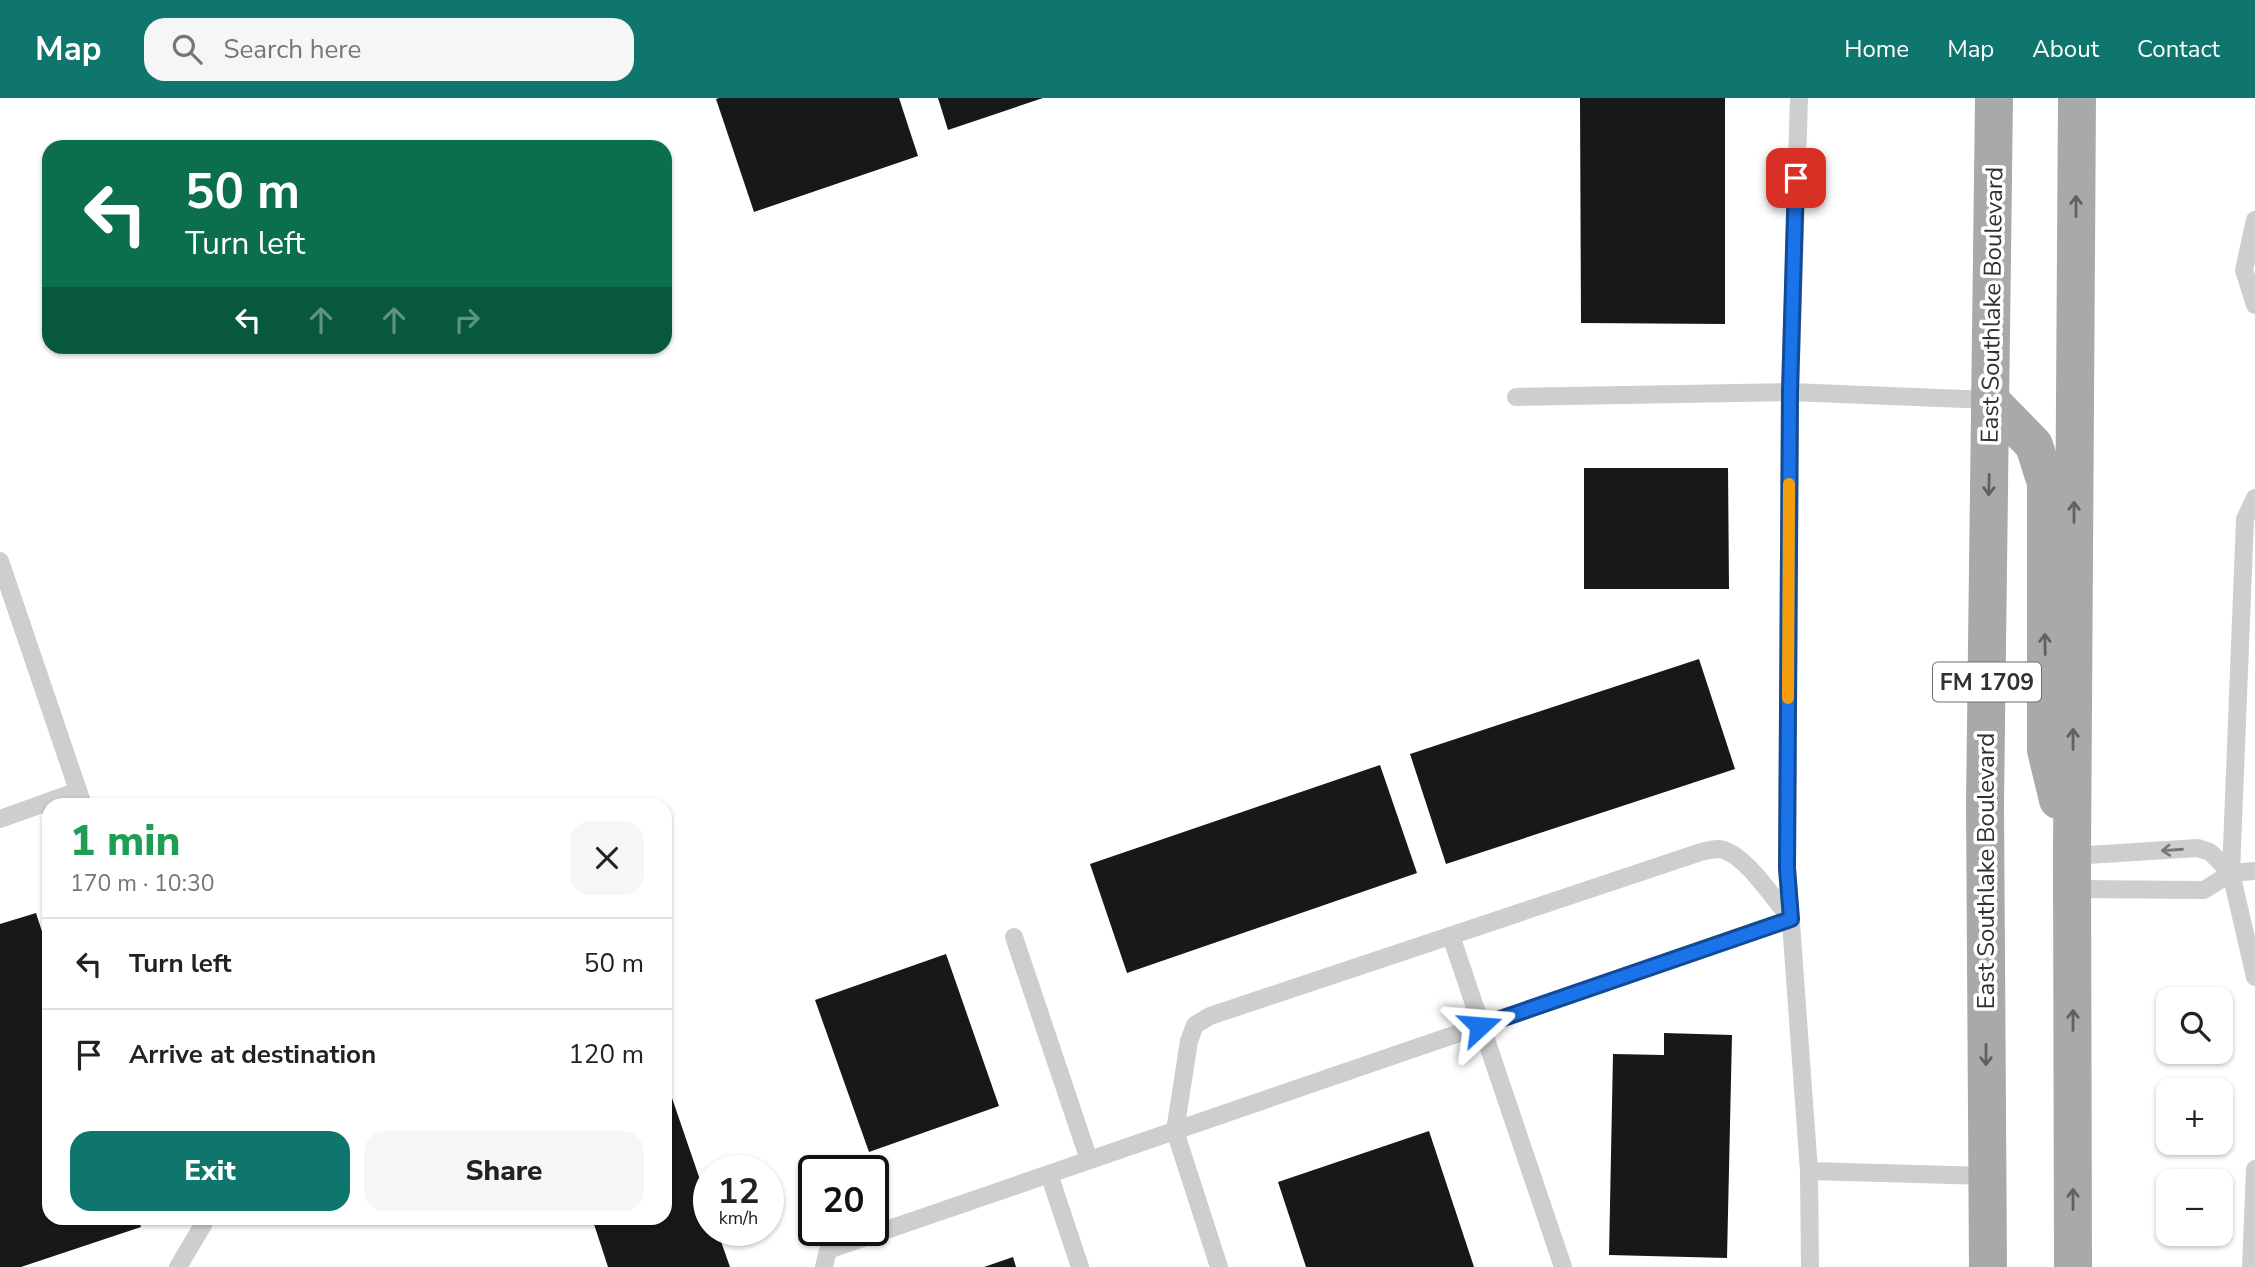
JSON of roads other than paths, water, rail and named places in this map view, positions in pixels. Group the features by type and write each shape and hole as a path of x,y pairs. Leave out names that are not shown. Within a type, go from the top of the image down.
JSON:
{"main road":[{"name":"East Southlake Boulevard","path":"1988,1267 1985,803 1994,98"},
{"name":"FM 1709","path":"2073,1267 2072,873 2082,114"},
{"path":"1990,400 2034,445 2046,483 2046,750 2072,873"}],"lane":[{"path":"1799,98 1790,392 1787,868 1809,1171 1810,1267"},
{"path":"2255,220 2244,270 2255,305"},
{"path":"1517,397 1790,392 1990,400"},
{"path":"2255,498 2245,519 2248,577 2231,873 2255,978"},
{"path":"0,561 80,798"},
{"path":"0,818 42,808"},
{"path":"2072,873 2198,848 2210,852 2231,873"},
{"path":"1219,1267 1175,1131 1189,1041 1195,1025 1210,1016 1701,852 1718,849 1730,852 1743,862 1791,919"},
{"path":"2072,873 2204,890 2231,873 2255,871"},
{"path":"824,1267 828,1250 1791,919"},
{"path":"1451,936 1563,1267"},
{"path":"1014,937 1089,1160"},
{"path":"2251,1267 2255,1168"},
{"path":"1809,1171 1987,1176"},
{"path":"1049,1174 1080,1267"},
{"path":"178,1267 203,1225"}]}
